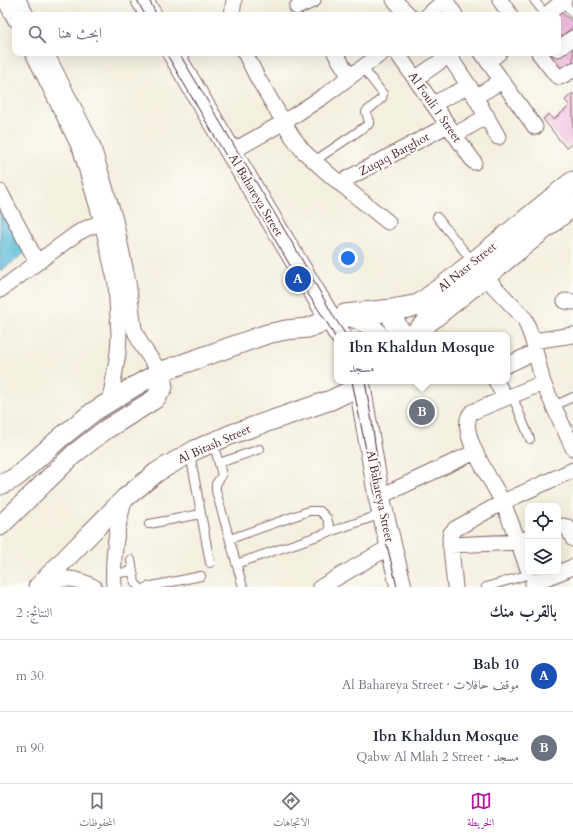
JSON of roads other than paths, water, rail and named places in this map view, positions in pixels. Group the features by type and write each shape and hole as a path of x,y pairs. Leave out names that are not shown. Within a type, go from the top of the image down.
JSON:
{"main road":[{"path":"142,0 149,12"},
{"name":"Al Bahareya Street","path":"175,56 230,152 334,323"},
{"name":"Al Nasr Street","path":"417,332 479,270 573,182"},
{"name":"Al Nasr Street","path":"334,323 419,304 479,270 573,205"},
{"path":"392,310 396,328 400,332"},
{"path":"334,323 356,317 366,322 376,332"},
{"name":"Al Bahareya Street","path":"362,384 381,506 400,587"}],"street":[{"path":"5,0 12,13"},
{"path":"18,0 24,12"},
{"path":"297,7 313,0"},
{"path":"394,0 406,12"},
{"path":"431,12 445,0 453,12"},
{"path":"500,0 508,12"},
{"path":"550,12 564,1"},
{"path":"561,47 573,38"},
{"path":"0,526 59,468 84,446 121,419 155,399 163,387 160,372 142,346 134,329 128,282 108,221 81,150 41,56"},
{"path":"246,56 257,77 303,151 313,162 388,222"},
{"path":"337,56 350,77"},
{"path":"230,152 284,122 363,68 376,56"},
{"name":"Al Fouli 1 Street","path":"399,56 474,162"},
{"path":"415,79 444,56"},
{"path":"448,56 472,91 498,137"},
{"path":"490,56 502,81 534,127"},
{"path":"546,56 556,75 560,77 573,70"},
{"path":"433,104 502,81"},
{"name":"Zuqaq Barghot","path":"339,183 452,130 487,116"},
{"path":"0,192 37,262"},
{"path":"0,290 76,234 88,227 108,221"},
{"path":"108,221 116,284 119,334 110,401"},
{"path":"479,270 525,319 543,383 573,448"},
{"path":"0,485 20,474 76,425 110,401 160,372 267,334 334,323"},
{"path":"510,363 534,347 573,335"},
{"path":"543,383 472,412 468,417 467,423 470,439 475,452 523,540 531,577 573,567"},
{"name":"Al Bitash Street","path":"40,585 125,498 157,472 213,442 232,434 332,400 360,384"},
{"path":"498,384 509,397"},
{"path":"381,506 475,452"},
{"path":"455,587 451,539 455,529 503,502 573,470"},
{"path":"114,581 116,536 125,498"},
{"path":"562,526 568,527 573,539"},
{"path":"451,539 523,540"},
{"path":"321,587 391,546"},
{"path":"40,585 70,579 81,580 94,587"}],"lane":[{"path":"534,0 544,12"},
{"path":"564,1 573,14"},
{"path":"313,162 369,124 366,112 382,98 383,94 363,68"},
{"path":"437,217 479,270"},
{"path":"509,397 530,439"},
{"path":"554,406 573,397"},
{"path":"213,442 222,475 216,484 216,491 243,587"},
{"path":"219,463 260,449"},
{"path":"190,453 210,563"},
{"path":"236,564 331,532 381,506"},
{"path":"230,539 309,511 320,511 327,518 331,532"},
{"path":"150,524 201,514"},
{"path":"131,560 135,582 140,587"},
{"path":"114,581 133,571"},
{"path":"147,587 201,576"},
{"path":"486,587 531,577"}],"water":[{"path":"0,208 25,253 0,271"}],"tram line":[{"path":"137,0 143,12"},
{"path":"149,0 155,12"},
{"path":"168,56 298,279 334,335"},
{"path":"181,56 344,332"},
{"path":"353,384 376,499 397,587"},
{"path":"366,384 383,502"}],"place":[{"name":"Bab 10","path":"298,279"},
{"name":"Ibn Khaldun Mosque","path":"422,412"}]}
